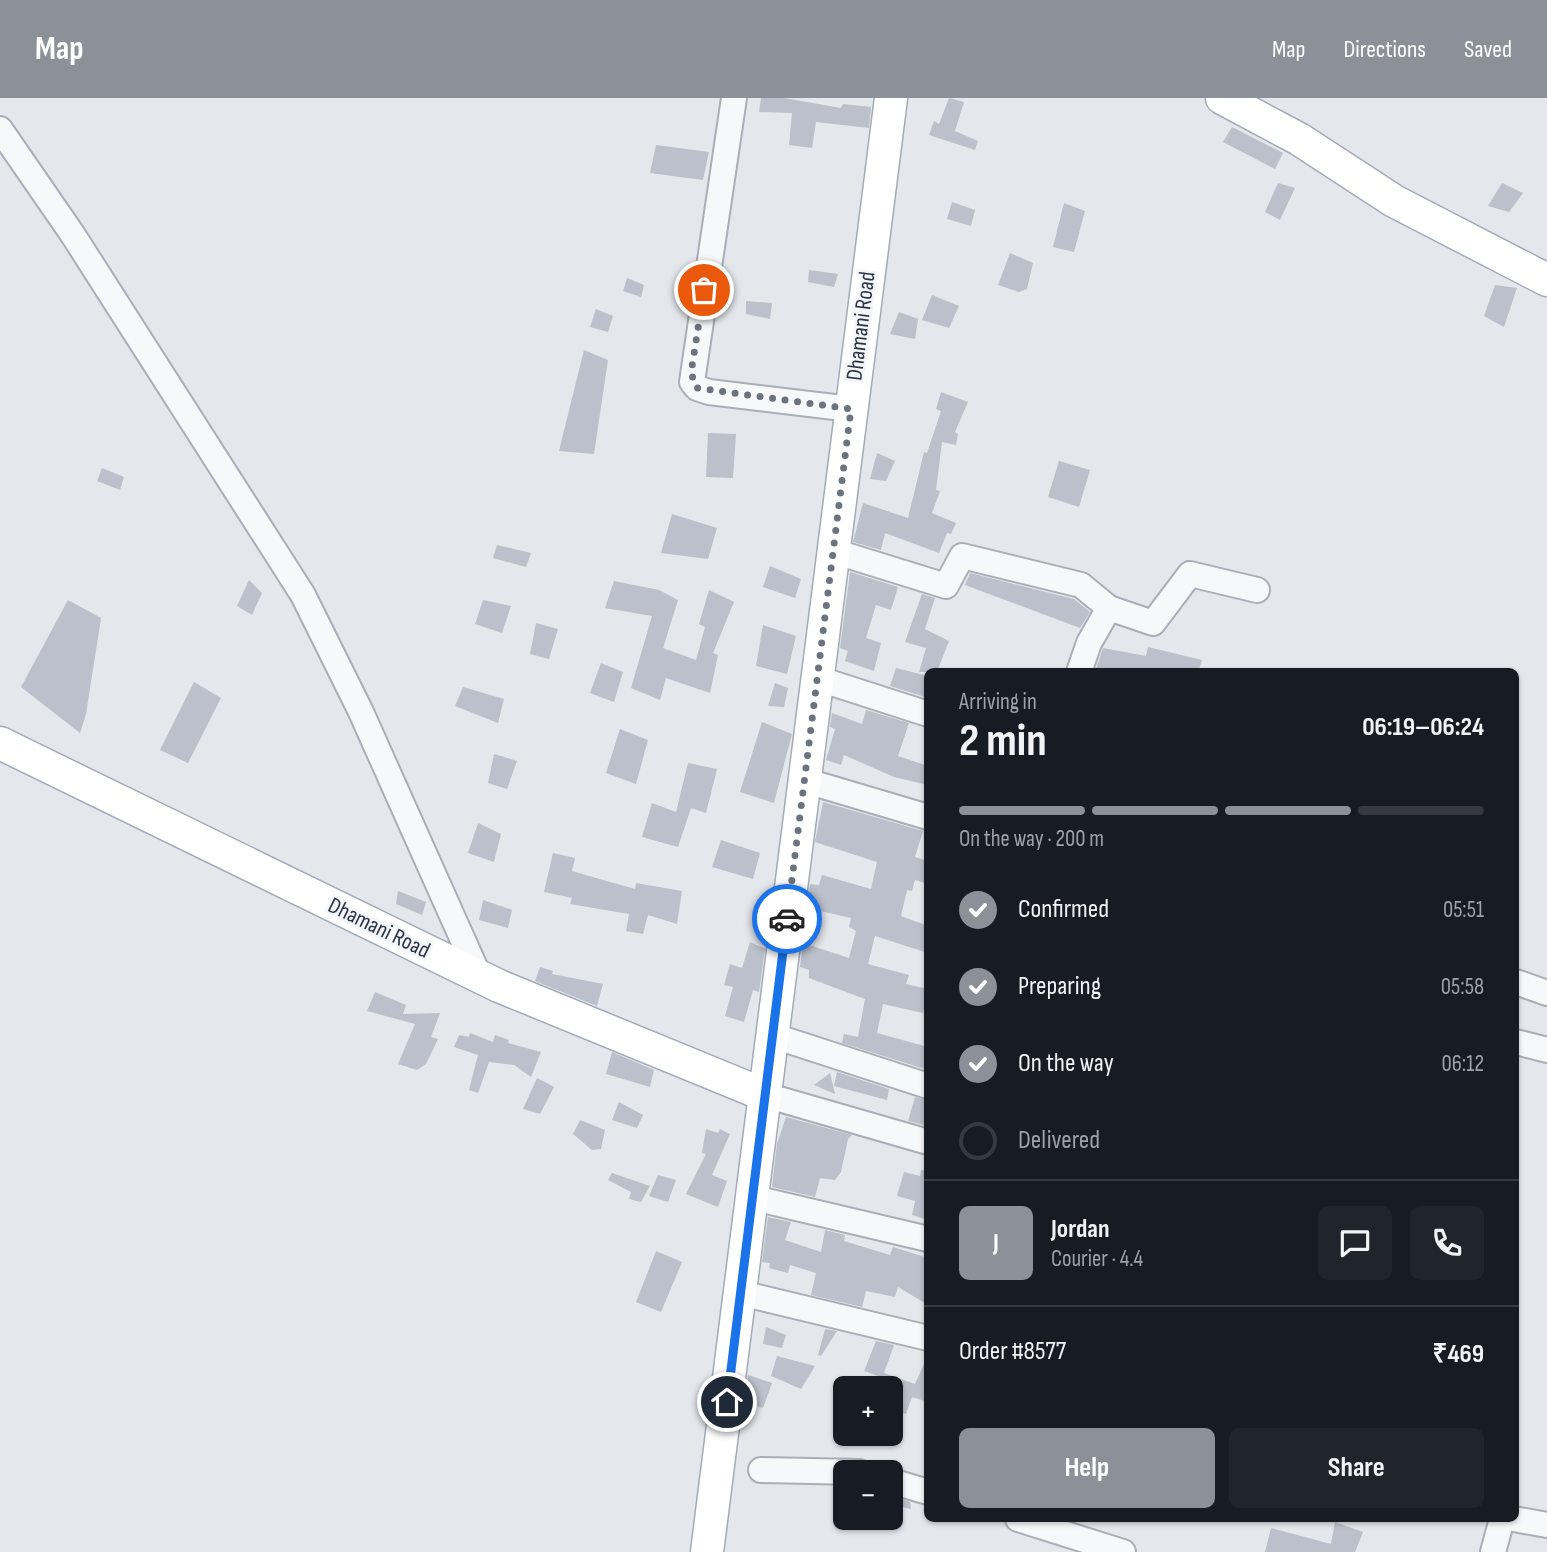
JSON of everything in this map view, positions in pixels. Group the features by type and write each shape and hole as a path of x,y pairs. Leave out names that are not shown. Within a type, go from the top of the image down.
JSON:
{"main road":[{"name":"Dhamani Road","path":"707,1552 891,98"},
{"path":"1222,98 1299,139 1394,201 1547,280"},
{"name":"Dhamani Road","path":"0,744 479,976 765,1095"}],"street":[{"path":"734,98 692,382 697,388 709,392 851,409"},
{"path":"0,129 73,235 303,595 361,712 479,976"},
{"path":"832,551 946,586 962,556 1081,585 1109,608 1153,623 1190,574 1257,590"},
{"path":"1080,668 1089,643 1109,608"},
{"path":"816,678 924,713"},
{"path":"803,780 924,816"},
{"path":"1519,983 1547,993"},
{"path":"774,1035 924,1085"},
{"path":"1519,1043 1547,1050"},
{"path":"765,1095 924,1141"},
{"path":"750,1197 924,1238"},
{"path":"741,1293 924,1337"},
{"path":"761,1470 833,1471"},
{"path":"903,1485 924,1491"},
{"path":"1519,1520 1547,1525"},
{"path":"1493,1552 1501,1522"},
{"path":"1047,1523 1123,1552"}],"building":[{"path":"761,98 784,98 841,108 843,104 871,107 869,128 816,122 812,148 789,145 792,113 759,112"},
{"path":"949,98 964,102 955,131 978,141 975,150 929,135 934,121 939,124"},
{"path":"1232,127 1283,153 1275,169 1223,142"},
{"path":"656,145 709,152 703,180 650,173"},
{"path":"1278,183 1295,188 1280,220 1265,212"},
{"path":"1502,183 1523,193 1509,212 1488,206"},
{"path":"952,202 975,210 971,226 947,219"},
{"path":"1064,203 1085,211 1074,252 1053,247"},
{"path":"1010,253 1033,263 1027,289 1019,292 998,285"},
{"path":"809,270 838,274 834,287 808,282"},
{"path":"627,278 644,285 641,297 623,291"},
{"path":"1495,285 1517,288 1504,327 1484,316"},
{"path":"932,295 959,306 949,328 922,320"},
{"path":"746,301 772,303 770,319 746,314"},
{"path":"596,309 613,316 608,332 590,327"},
{"path":"899,312 918,319 915,339 890,334"},
{"path":"584,350 608,360 594,454 559,451"},
{"path":"941,392 968,402 955,432 958,434 956,445 942,442 936,490 940,491 932,513 956,523 951,534 947,533 939,553 885,533 881,550 853,542 863,503 908,518 924,452 927,453 941,411 936,409"},
{"path":"708,433 736,434 733,478 706,477"},
{"path":"877,453 895,461 886,481 870,479"},
{"path":"1059,461 1090,470 1079,507 1048,497"},
{"path":"102,468 124,477 120,490 97,481"},
{"path":"672,514 717,528 708,559 661,553"},
{"path":"497,545 531,553 526,567 493,558"},
{"path":"770,566 801,579 795,598 763,587"},
{"path":"850,572 898,587 891,610 876,605 866,638 881,643 874,671 845,661 848,651 840,648"},
{"path":"970,573 1074,599 1090,612 1080,628 965,585"},
{"path":"249,580 262,593 252,615 237,606"},
{"path":"614,581 659,590 678,600 663,648 696,660 705,627 699,624 709,590 734,602 713,653 718,655 710,693 666,678 660,700 631,688 652,616 605,608"},
{"path":"922,594 935,598 925,629 949,641 939,668 924,668 924,672 919,672 926,648 905,642"},
{"path":"68,600 101,618 86,714 80,733 21,687"},
{"path":"483,600 511,606 502,633 475,624"},
{"path":"536,623 558,629 549,659 530,654"},
{"path":"763,625 796,636 787,674 756,666"},
{"path":"1148,647 1202,660 1199,668 1096,668 1103,648 1146,656"},
{"path":"601,663 623,672 614,702 590,693"},
{"path":"896,668 924,675 924,697 890,686"},
{"path":"194,682 221,698 188,763 160,750"},
{"path":"775,683 788,688 784,707 768,706"},
{"path":"463,687 504,699 498,723 455,706"},
{"path":"866,710 909,723 898,756 924,765 924,784 894,777 844,755 841,765 826,760 835,729 830,727 832,713 862,724"},
{"path":"762,722 792,734 774,803 740,792"},
{"path":"620,729 648,740 636,784 606,773"},
{"path":"494,754 517,761 507,789 488,783"},
{"path":"688,763 717,769 706,813 691,808 678,847 642,837 652,803 676,812"},
{"path":"823,802 923,831 915,857 924,860 924,883 915,880 912,891 907,890 901,916 924,925 924,952 875,936 868,964 909,975 906,984 924,988 923,1013 883,1004 877,1033 924,1046 924,1069 842,1043 844,1034 858,1037 865,999 809,978 809,970 800,967 803,943 849,958 856,931 849,927 851,918 807,908 810,884 819,885 822,875 871,889 877,862 815,842"},
{"path":"478,823 501,834 494,862 468,853"},
{"path":"721,840 760,853 753,879 712,867"},
{"path":"553,853 575,858 572,871 635,889 636,883 682,891 677,924 648,915 643,934 626,931 629,914 570,904 572,898 544,892"},
{"path":"398,891 426,902 422,915 396,904"},
{"path":"483,900 512,910 508,928 479,920"},
{"path":"750,942 765,949 759,992 753,990 744,1022 725,1016 733,987 724,985 730,964 742,968"},
{"path":"540,967 553,971 552,974 603,984 597,1006 535,981"},
{"path":"375,992 406,1005 403,1014 440,1013 431,1037 438,1039 426,1064 417,1070 398,1064 415,1024 367,1011"},
{"path":"470,1033 493,1042 495,1035 509,1040 508,1043 541,1052 531,1077 514,1065 489,1062 478,1093 469,1090 478,1055 454,1047 459,1035 469,1037"},
{"path":"612,1052 654,1070 650,1087 606,1074"},
{"path":"837,1072 889,1089 887,1100 834,1086"},
{"path":"830,1073 835,1094 814,1085"},
{"path":"537,1078 554,1087 540,1114 523,1109"},
{"path":"915,1097 924,1099 924,1125 908,1121"},
{"path":"619,1102 643,1115 637,1128 612,1120"},
{"path":"786,1117 852,1135 848,1139 841,1172 835,1180 820,1178 815,1197 772,1187 777,1144"},
{"path":"580,1120 605,1130 601,1149 592,1150 573,1134"},
{"path":"706,1129 718,1133 720,1129 730,1134 712,1175 727,1181 718,1207 686,1194 706,1154 702,1153"},
{"path":"921,1170 924,1170 924,1219 912,1215 915,1201 897,1196 904,1172 920,1176"},
{"path":"612,1173 650,1186 641,1202 629,1199 631,1192 608,1180"},
{"path":"658,1175 676,1180 668,1202 649,1196"},
{"path":"768,1217 791,1222 785,1240 821,1252 825,1230 845,1235 844,1241 890,1255 893,1247 924,1257 924,1303 898,1287 895,1297 866,1291 862,1307 811,1295 816,1273 790,1265 788,1273 769,1268 770,1263 762,1262"},
{"path":"656,1251 682,1262 661,1312 636,1302"},
{"path":"766,1327 786,1335 782,1348 763,1344"},
{"path":"825,1329 837,1331 821,1356 818,1355"},
{"path":"876,1341 894,1345 884,1373 892,1376 878,1376 864,1371"},
{"path":"777,1356 815,1366 801,1389 771,1376"},
{"path":"924,1364 924,1401 912,1397 906,1414 903,1413 903,1380 915,1384"},
{"path":"748,1375 772,1383 763,1408 744,1403"},
{"path":"903,1500 910,1502 911,1509 903,1507"},
{"path":"1335,1522 1363,1532 1355,1552 1265,1552 1271,1528 1331,1544"}],"way so far":[{"path":"704,290 691,373 692,382 697,388 709,392 851,409 787,919"}],"route":[{"path":"727,1402 750,1197 774,1035 787,919"}]}
